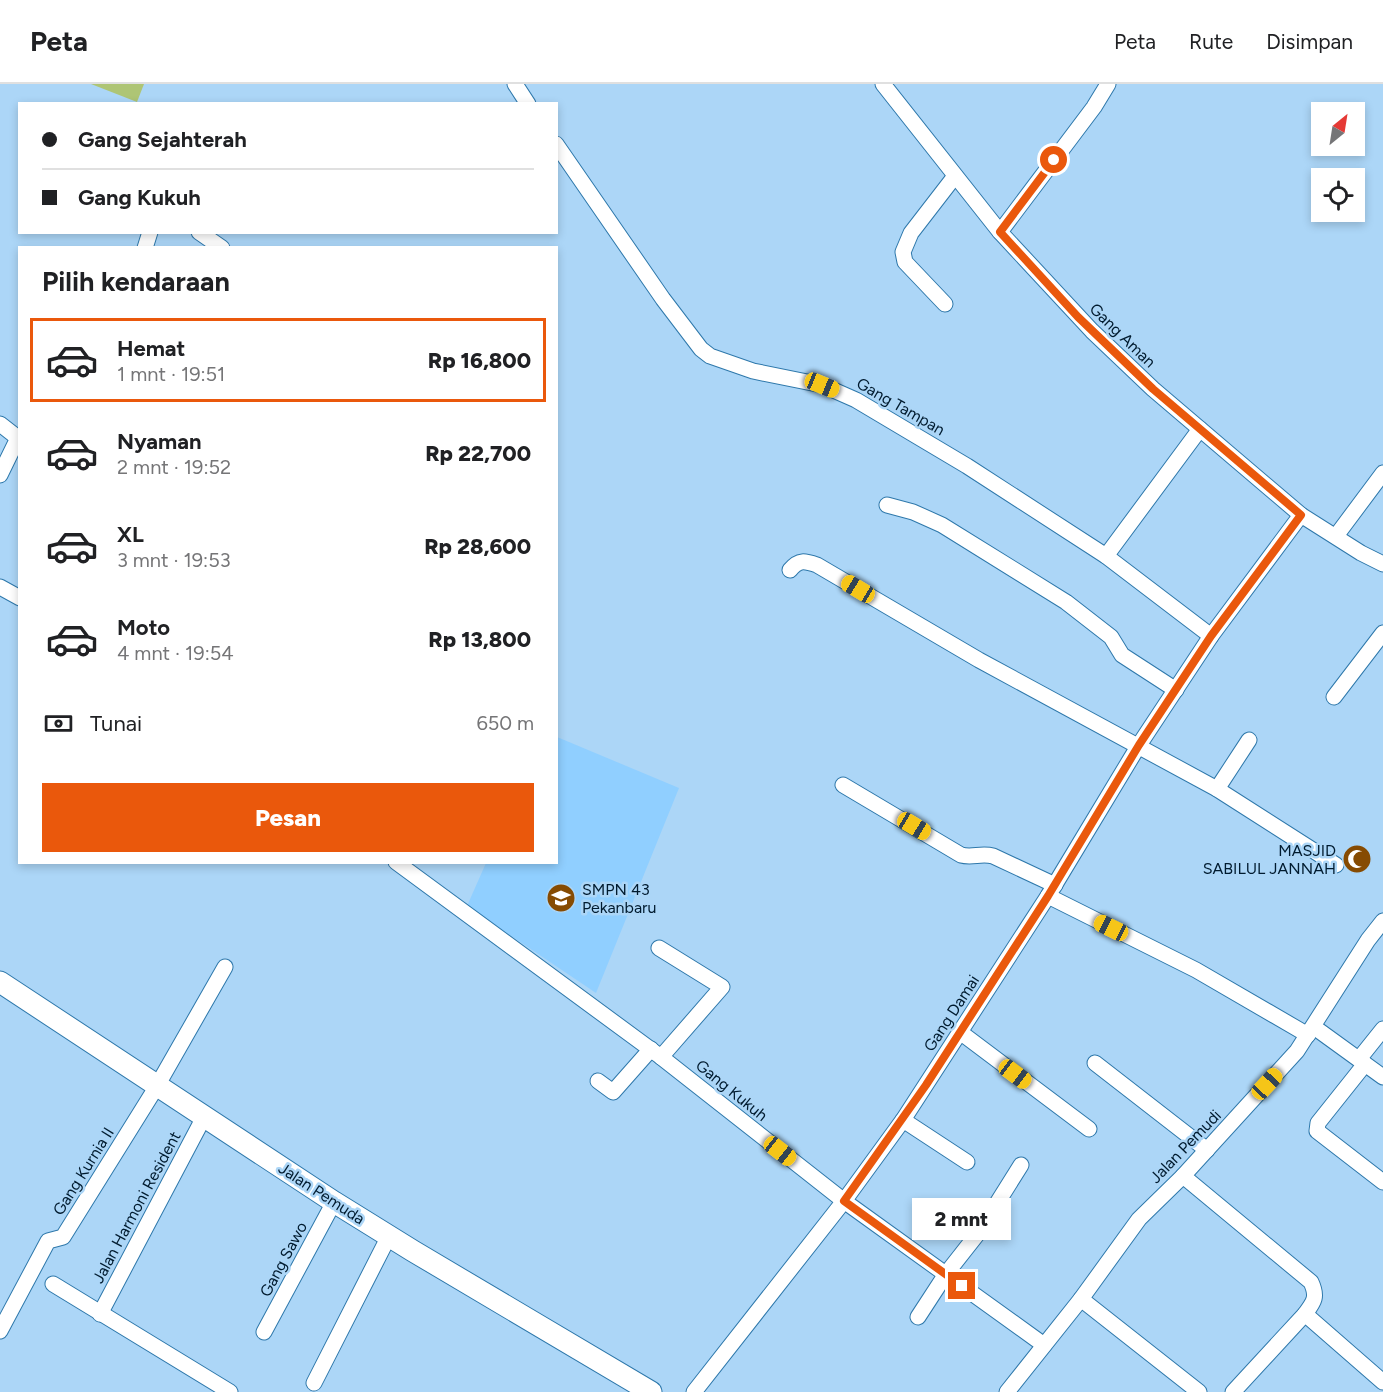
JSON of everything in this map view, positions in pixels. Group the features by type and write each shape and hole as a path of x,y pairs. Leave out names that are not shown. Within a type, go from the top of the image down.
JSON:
{"main road":[{"name":"Jalan Pemuda","path":"0,982 334,1202 651,1392"}],"street":[{"path":"515,84 527,102"},
{"name":"Gang Aman","path":"882,84 1000,232 1078,317 1153,389 1301,515 1361,553 1383,564"},
{"path":"1000,232 1094,107 1108,84"},
{"name":"Gang Tampan","path":"558,147 663,299 701,349 710,356 753,371 822,385 856,400 967,466 1106,556 1211,636"},
{"path":"945,304 905,262 903,252 911,234 956,176"},
{"path":"201,234 219,246"},
{"path":"0,424 18,437"},
{"path":"1106,556 1200,429"},
{"path":"0,475 18,440"},
{"path":"1336,536 1383,473"},
{"path":"887,505 913,512 942,525 1066,602 1111,637 1122,655 1176,690"},
{"name":"Gang Damai","path":"694,1392 844,1201 903,1120 1051,891 1139,745 1211,636 1301,515"},
{"path":"789,570 801,561 817,565 979,660 1217,789 1336,865"},
{"path":"0,587 18,597"},
{"path":"1335,697 1383,633"},
{"path":"1217,789 1249,740"},
{"path":"843,785 961,855 993,856 1051,891 1311,1031 1362,1061 1383,1077"},
{"name":"Gang Kukuh","path":"399,864 656,1053 844,1201 1044,1346"},
{"name":"Jalan Pemudi","path":"1007,1392 1081,1299 1139,1220 1183,1176 1298,1051 1368,940 1383,921"},
{"path":"598,1081 613,1092 722,987 659,948"},
{"name":"Gang Kurnia II","path":"0,1331 48,1241 63,1237 158,1086 225,967"},
{"path":"1383,1029 1318,1123 1317,1131 1383,1182"},
{"path":"960,1032 1089,1130"},
{"path":"1095,1063 1207,1150"},
{"name":"Jalan Harmoni Resident","path":"100,1314 204,1117"},
{"path":"903,1120 967,1162"},
{"path":"918,1317 946,1274 979,1232 1021,1165"},
{"path":"1183,1176 1311,1282 1315,1296 1314,1302 1305,1314 1233,1392"},
{"name":"Gang Sawo","path":"264,1332 334,1202"},
{"path":"314,1383 389,1236"},
{"name":"Jalan Harmoni Resident","path":"53,1284 230,1392"},
{"path":"1081,1299 1199,1392"},
{"path":"1305,1314 1383,1382"}],"shaded area":[{"path":"558,737 679,788 596,993 467,906 486,864 558,864"}],"green space":[{"path":"91,84 144,84 137,102"}],"place":[{"name":"MASJID SABILUL JANNAH","path":"1357,859"},
{"name":"SMPN 43 Pekanbaru","path":"561,898"}],"route":[{"path":"962,1286 844,1201 926,1085 1048,896 1139,745 1211,636 1301,515 1153,389 1078,317 1000,232 1054,160"}]}
